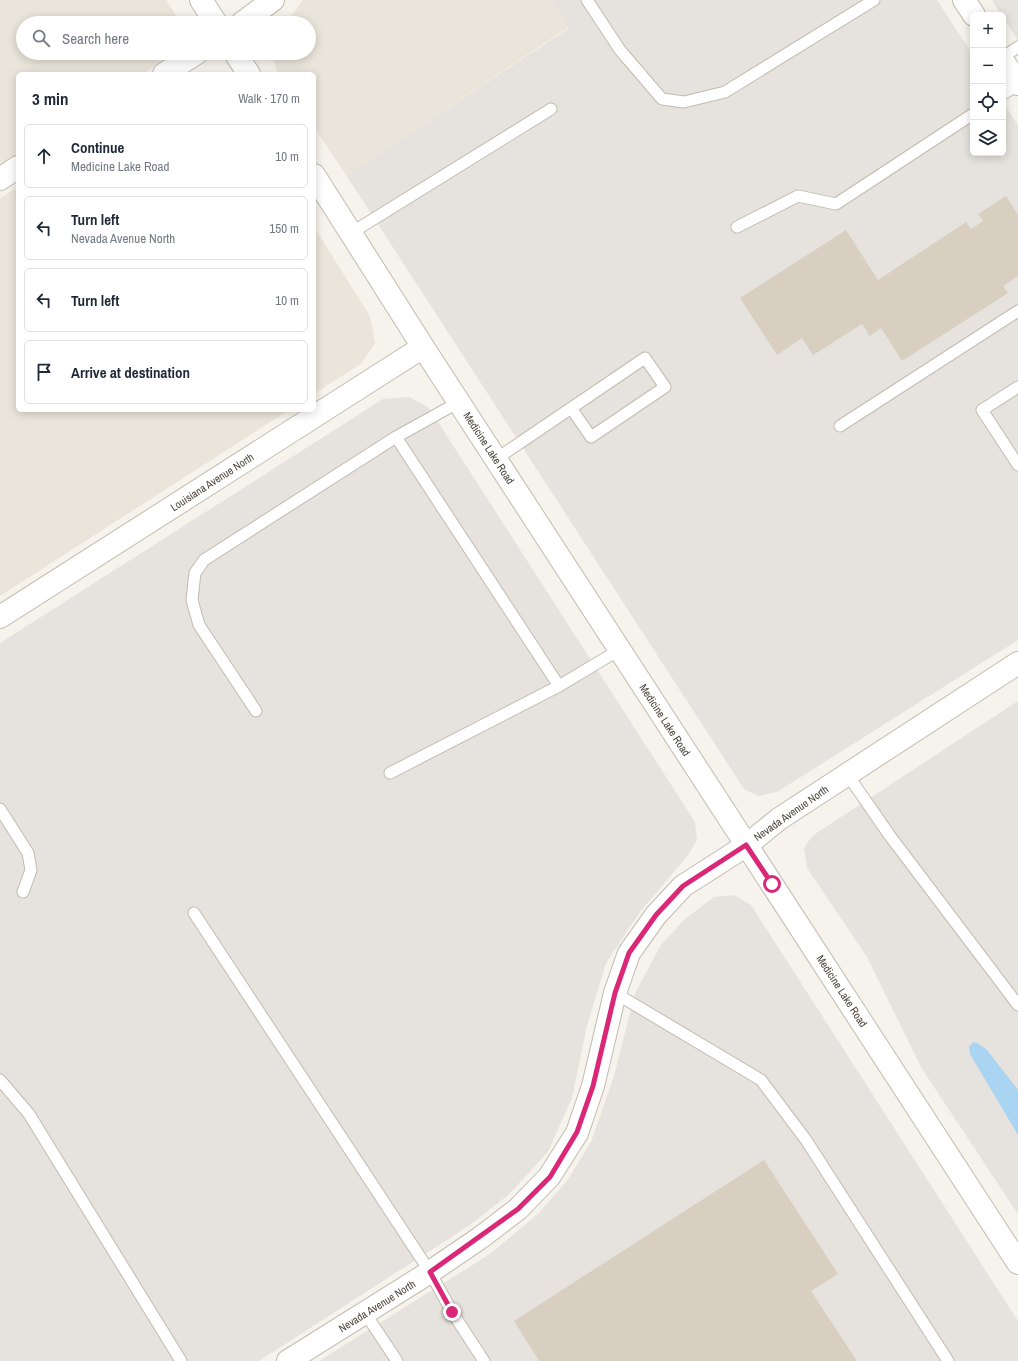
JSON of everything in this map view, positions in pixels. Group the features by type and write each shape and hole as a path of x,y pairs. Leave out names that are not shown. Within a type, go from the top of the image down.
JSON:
{"street":[{"path":"201,0 211,16"},
{"path":"251,16 273,0"},
{"path":"964,0 972,12"},
{"path":"167,72 186,60"},
{"path":"240,60 248,72"},
{"path":"1006,66 1018,84"},
{"path":"0,179 16,168"},
{"name":"Medicine Lake Road","path":"316,178 423,347 619,650 1018,1263"},
{"name":"Louisiana Avenue North","path":"0,618 423,347"},
{"name":"Nevada Avenue North","path":"288,1361 430,1272 518,1209 550,1177 577,1132 593,1086 615,993 629,953 656,915 683,886 746,845 779,819 1018,663"}],"lane":[{"path":"586,0 620,50 662,99 684,102 725,92 874,0"},
{"path":"1006,55 1018,47"},
{"path":"1006,92 1018,84"},
{"path":"351,233 551,109"},
{"path":"737,227 798,196 836,204 970,116"},
{"path":"840,426 1018,311"},
{"path":"496,459 571,408 645,358 665,387 591,437 571,408"},
{"path":"1018,387 982,410 1018,465"},
{"path":"256,711 199,625 192,600 195,573 204,560 396,437 459,402"},
{"path":"396,437 559,686"},
{"path":"390,773 559,686 619,650"},
{"path":"847,774 890,836 1018,1005"},
{"path":"0,809 28,853 31,870 23,892"},
{"path":"194,913 430,1272 452,1312 484,1361"},
{"path":"615,993 761,1080 806,1140 948,1361"},
{"path":"0,1080 29,1114 181,1361"},
{"path":"365,1313 397,1361"}],"shaded area":[{"path":"0,0 166,0 176,16 16,16 16,60 164,60 146,72 16,72 16,155 0,165"},
{"path":"303,0 551,0 569,27 346,175 316,130 316,72 277,72 273,60 316,60 316,16 291,16"},
{"path":"551,0 937,0 970,50 970,156 1006,156 1006,107 1018,125 1018,640 777,792 759,796 744,789 346,175 569,28"},
{"path":"992,0 1018,0 1018,41 1006,22 1006,12 999,12"},
{"path":"16,188 16,412 286,412 0,596 0,198"},
{"path":"316,230 370,316 375,343 362,363 316,393"},
{"path":"410,397 429,408 695,822 697,840 688,855 640,912 606,963 587,1026 572,1098 548,1152 507,1196 470,1225 259,1361 0,1361 0,643 383,399"},
{"path":"1018,701 1018,1214 922,1069 867,957 807,868 804,848 812,836"},
{"path":"734,895 751,905 1018,1321 1018,1361 319,1361 490,1254 538,1214 567,1181 591,1142 614,1076 635,993 661,945 685,919 714,897"}],"water":[{"path":"974,1042 987,1050 1018,1090 1018,1135 970,1054 969,1046"}],"building":[{"path":"1006,196 1018,215 1018,276 1003,286 1008,293 902,361 881,328 870,336 862,324 813,355 802,338 777,355 740,298 846,230 878,280 966,222 971,229 983,221 978,214"},
{"path":"764,1160 838,1274 811,1291 857,1361 539,1361 514,1321"}],"route":[{"path":"452,1312 430,1272 480,1238 518,1209 550,1177 577,1132 593,1086 615,993 629,953 656,915 683,886 746,845 772,884"}]}
